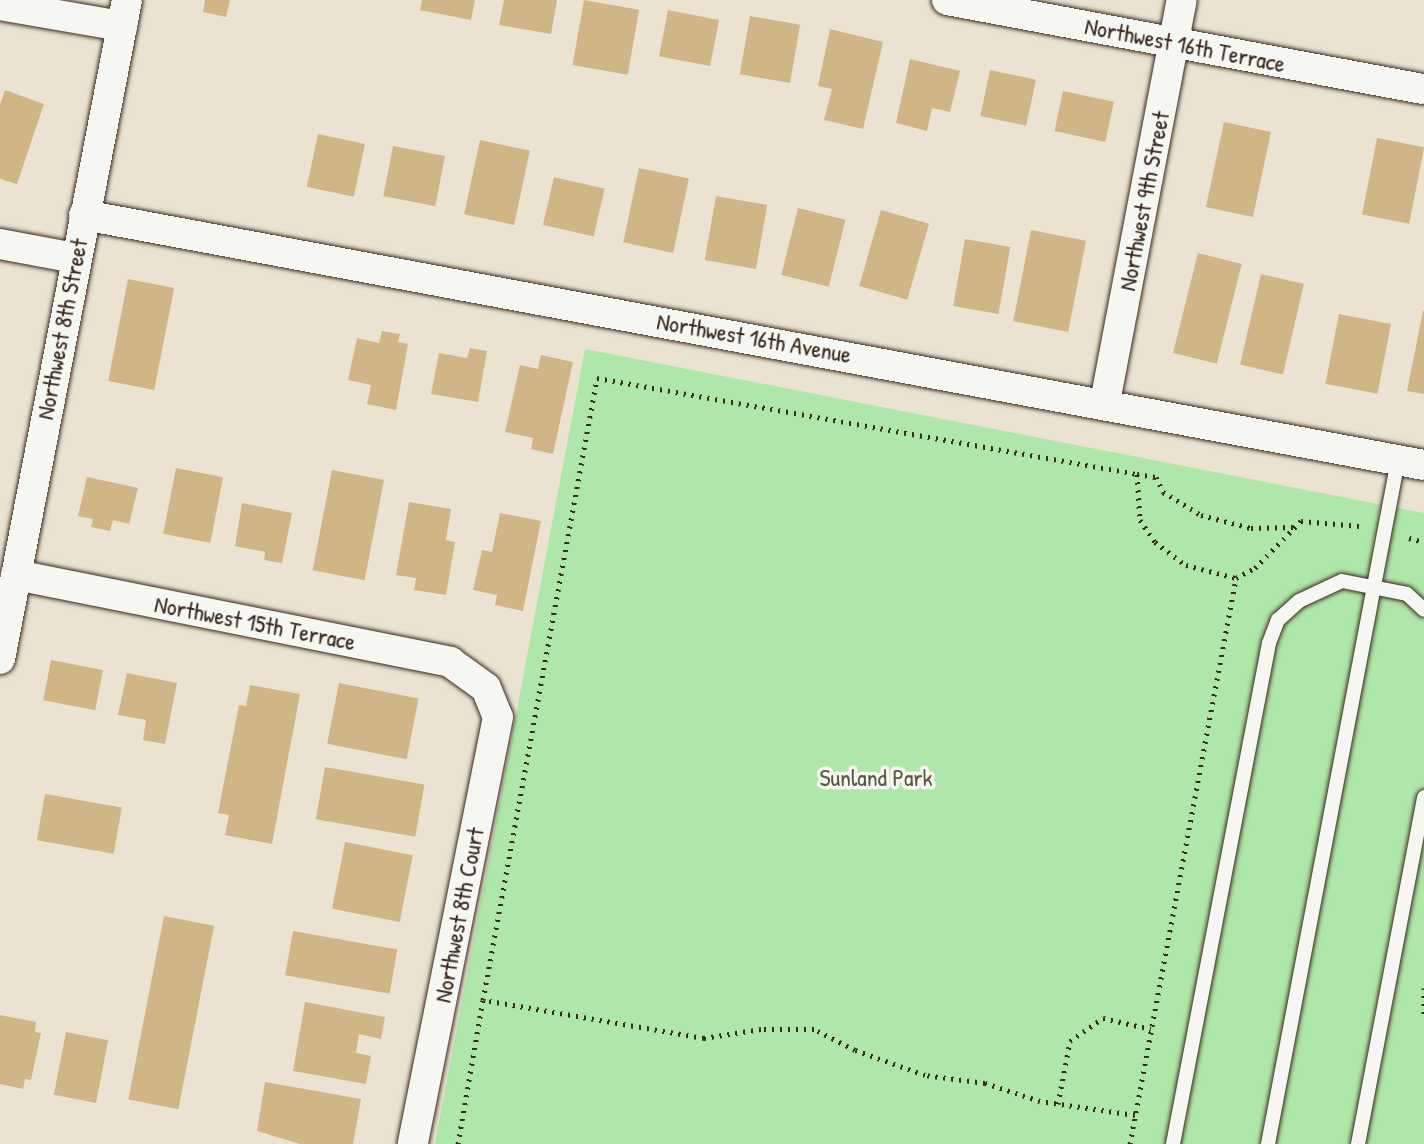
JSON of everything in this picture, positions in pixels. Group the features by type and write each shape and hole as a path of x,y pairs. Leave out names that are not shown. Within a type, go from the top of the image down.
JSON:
{"street":[{"name":"Northwest 16th Terrace","path":"947,0 1424,89"},
{"name":"Northwest 9th Street","path":"1105,402 1182,0"},
{"path":"0,5 124,13"},
{"name":"Northwest 8th Street","path":"0,659 124,13"},
{"name":"Northwest 16th Avenue","path":"84,215 1105,402 1411,462"},
{"path":"0,244 75,258"},
{"name":"Northwest 15th Terrace","path":"16,575 450,662 486,688"},
{"name":"Northwest 8th Court","path":"413,1144 498,717 486,688"}],"lane":[{"path":"1268,1144 1371,586 1411,462"},
{"path":"1173,1144 1269,643 1278,620 1319,589 1342,581 1407,594 1424,610"},
{"path":"1358,1144 1424,797"}],"path":[{"path":"458,1144 597,378 1156,477 1163,492 1201,515 1251,528 1294,527"},
{"path":"1137,474 1140,520 1155,542 1186,565 1236,578"},
{"path":"1424,988 1424,1016"},
{"path":"443,992 704,1038 761,1029 814,1029 925,1075 985,1083 1058,1104 1135,1115"},
{"path":"1058,1104 1070,1041 1103,1018 1151,1029"}],"green space":[{"name":"Sunland Park","path":"585,349 1424,513 1424,1144 435,1144"}],"building":[{"path":"205,0 230,0 226,17 203,12"},
{"path":"422,0 475,0 471,20 420,10"},
{"path":"504,0 557,0 551,34 499,25"},
{"path":"584,0 639,10 628,75 573,65"},
{"path":"668,10 719,20 710,66 659,56"},
{"path":"750,16 800,25 790,83 740,74"},
{"path":"830,29 883,42 863,129 824,120 832,89 818,86"},
{"path":"910,59 960,71 950,112 932,108 927,131 896,123"},
{"path":"990,70 1036,80 1026,126 980,116"},
{"path":"5,90 44,104 17,184 0,179 0,105"},
{"path":"1063,91 1114,102 1105,142 1054,131"},
{"path":"1224,122 1271,132 1253,217 1206,207"},
{"path":"318,134 365,144 354,197 307,187"},
{"path":"1377,138 1424,147 1409,224 1362,215"},
{"path":"480,140 530,151 514,225 464,214"},
{"path":"393,146 445,156 435,206 383,196"},
{"path":"639,168 689,179 673,253 623,242"},
{"path":"554,177 605,189 594,236 543,225"},
{"path":"716,196 767,205 756,269 705,260"},
{"path":"798,208 846,220 829,287 781,275"},
{"path":"881,210 929,224 907,300 859,286"},
{"path":"1031,230 1086,241 1068,332 1013,321"},
{"path":"965,239 1010,247 998,314 953,306"},
{"path":"1198,253 1242,264 1217,364 1173,353"},
{"path":"1261,274 1304,284 1283,375 1240,365"},
{"path":"128,279 174,288 154,390 108,381"},
{"path":"1424,311 1424,394 1407,391"},
{"path":"1339,314 1391,324 1377,394 1325,384"},
{"path":"382,331 400,334 398,342 408,344 396,410 367,404 371,385 348,380 357,338 379,343"},
{"path":"470,348 487,351 478,402 431,394 439,353 467,358"},
{"path":"541,355 573,362 553,454 531,449 533,438 505,432 520,365 538,369"},
{"path":"176,468 223,477 210,543 163,534"},
{"path":"332,470 384,480 365,580 313,570"},
{"path":"87,477 138,488 129,524 113,520 110,531 91,527 93,519 78,516"},
{"path":"409,502 451,509 446,540 455,542 446,595 414,590 416,578 396,575"},
{"path":"242,503 292,513 282,563 264,560 265,552 235,546"},
{"path":"500,513 541,521 523,611 495,605 497,595 473,590 482,550 492,552"},
{"path":"51,660 103,670 95,710 43,700"},
{"path":"127,673 177,683 165,744 143,740 146,720 118,715"},
{"path":"339,683 419,698 407,759 327,744"},
{"path":"250,685 300,694 272,844 225,835 229,815 218,813 239,705 246,706"},
{"path":"325,767 424,785 415,837 316,819"},
{"path":"45,794 122,808 114,854 37,840"},
{"path":"345,842 413,855 400,922 332,909"},
{"path":"164,916 214,926 178,1109 128,1100"},
{"path":"293,931 397,949 390,994 285,975"},
{"path":"305,1002 385,1017 381,1039 359,1034 356,1053 371,1056 366,1084 293,1071"},
{"path":"0,1015 36,1022 35,1032 41,1033 31,1080 25,1079 23,1089 0,1084"},
{"path":"66,1032 108,1040 96,1103 54,1095"},
{"path":"265,1082 361,1099 353,1144 300,1144 257,1131"}]}
